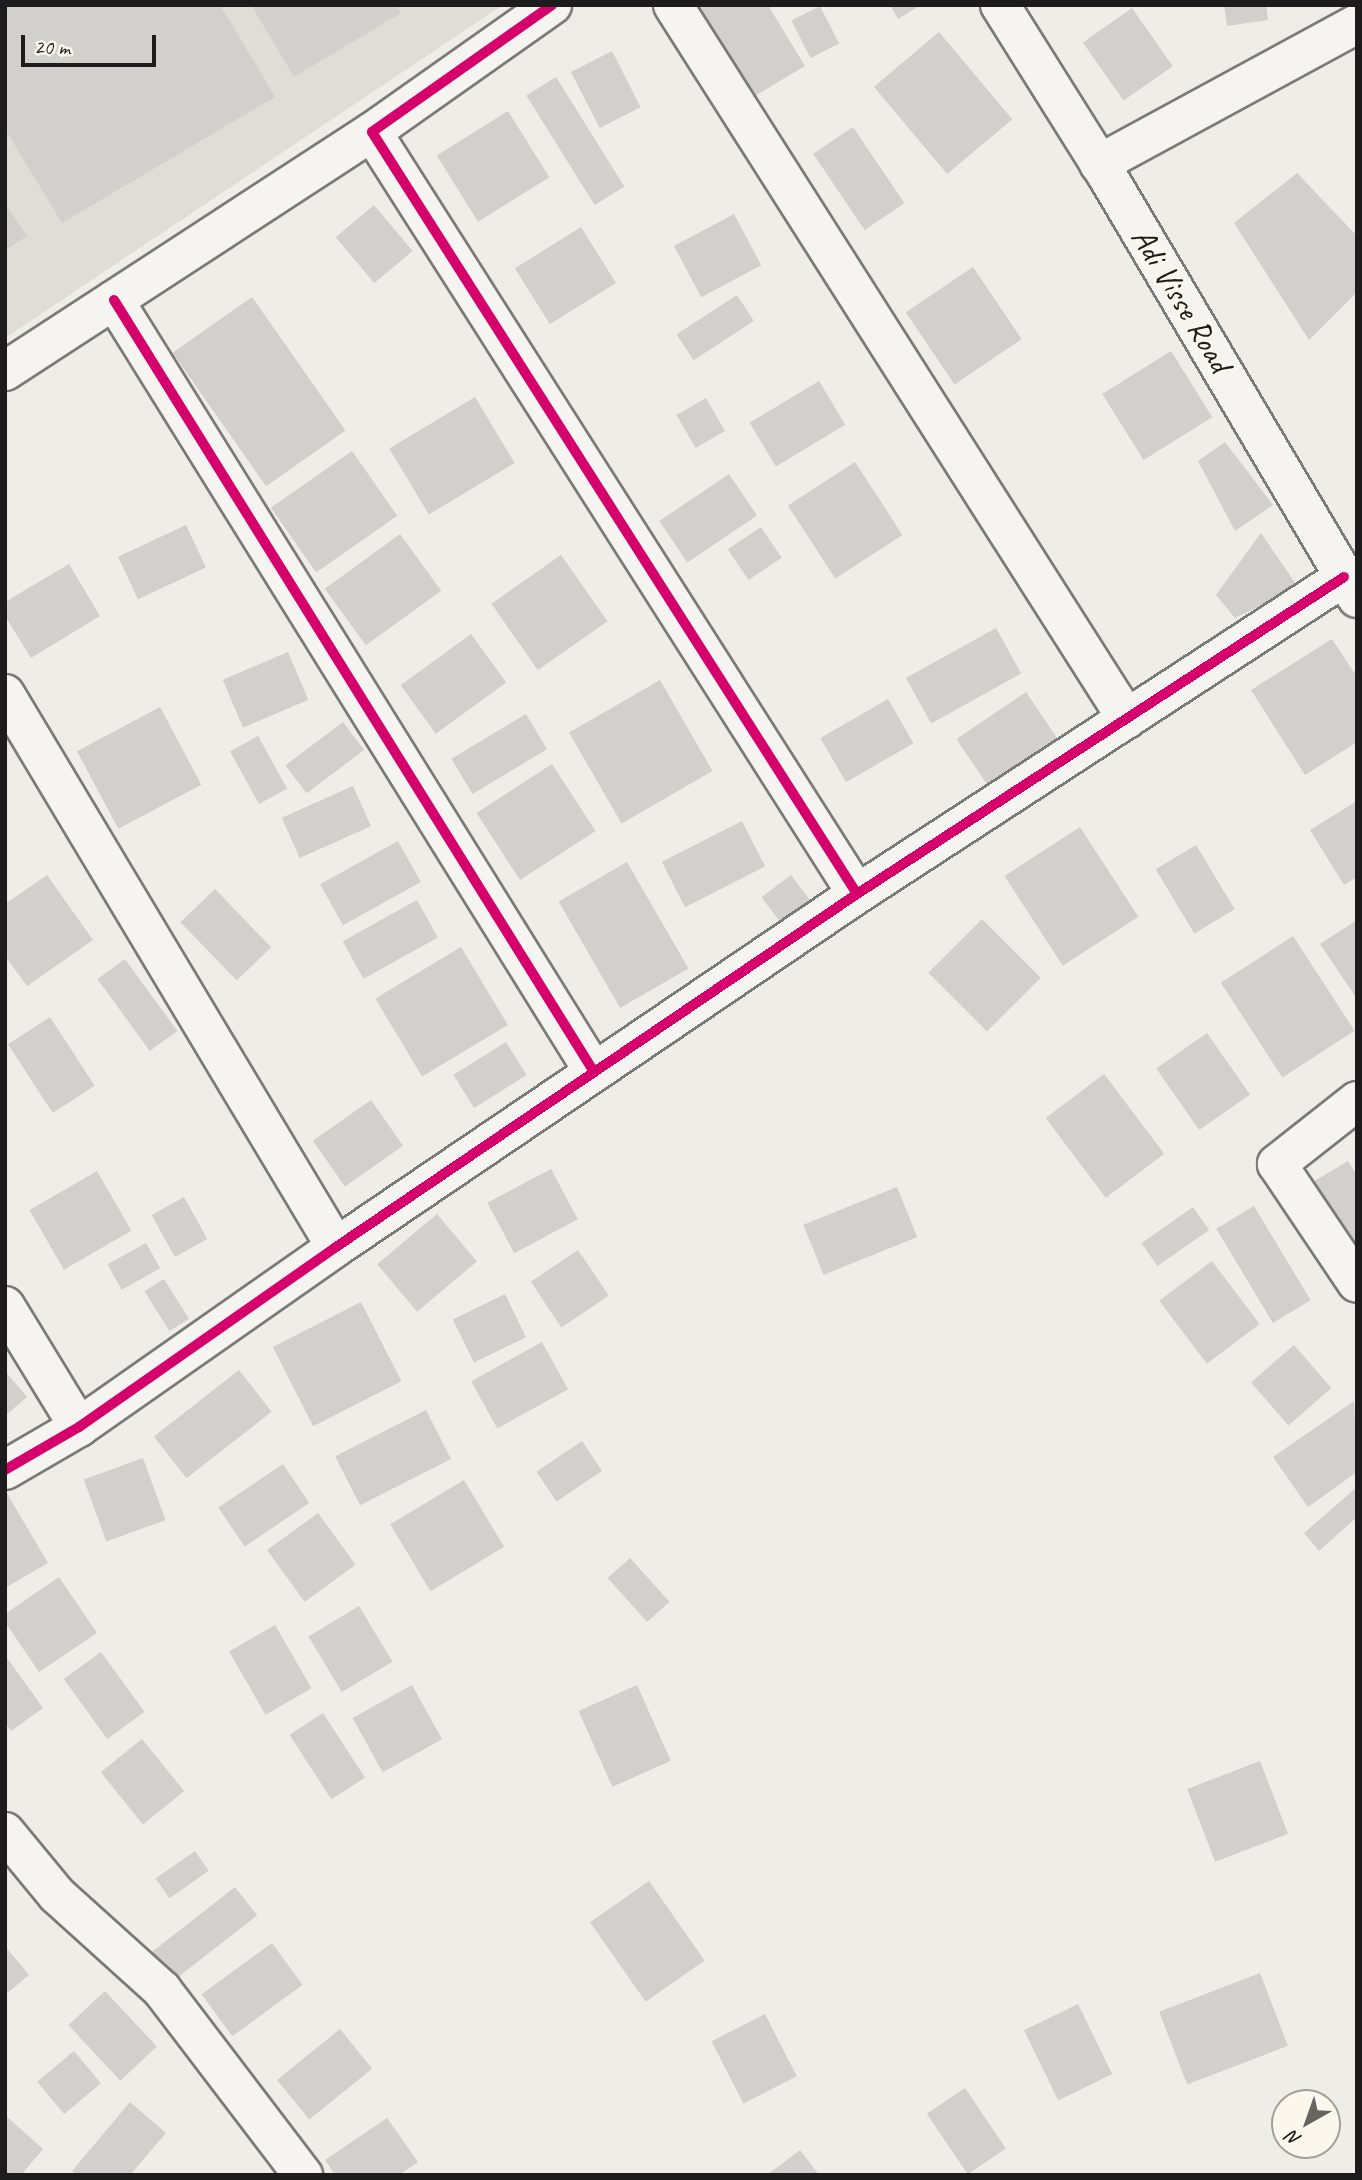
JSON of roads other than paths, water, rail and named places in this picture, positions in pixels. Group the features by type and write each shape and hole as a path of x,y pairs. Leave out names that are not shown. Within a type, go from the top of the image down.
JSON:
{"street":[{"path":"5,371 372,132 552,5"},
{"path":"673,5 1127,719"},
{"name":"Adi Visse Road","path":"1000,5 1099,164 1350,588"},
{"path":"1099,164 1357,24"},
{"path":"372,132 857,894"},
{"path":"114,300 594,1072"},
{"path":"5,1470 79,1427 336,1247 857,894 1127,719 1350,588"},
{"path":"5,694 336,1247"},
{"path":"1357,1101 1277,1164 1357,1283"},
{"path":"5,1306 79,1427"},
{"path":"5,1832 57,1895 162,1990 303,2175"}]}
